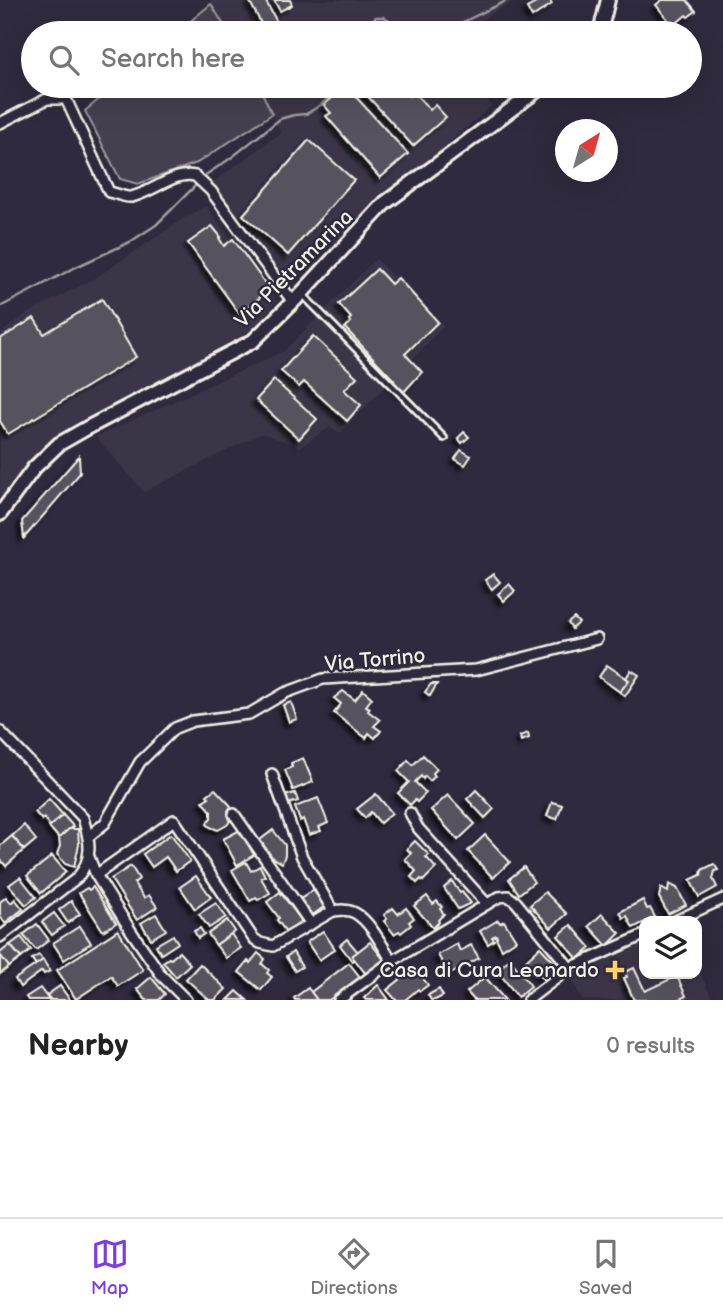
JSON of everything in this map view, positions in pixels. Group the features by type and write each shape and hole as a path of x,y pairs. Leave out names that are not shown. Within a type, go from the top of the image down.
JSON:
{"main road":[{"path":"603,21 608,0"},
{"name":"Via Pietramarina","path":"0,514 34,468 59,444 253,341 385,203 526,98"}],"street":[{"path":"0,123 47,99 66,99 109,192 130,197 177,178 195,176 207,186 297,298"},
{"name":"Via Torrino","path":"88,837 105,822 140,762 175,728 193,721 249,714 285,693 323,679 476,670 597,639"},
{"path":"0,731 83,818 89,857 86,868 77,878 0,937"},
{"path":"272,774 302,857 333,911"},
{"path":"410,813 418,828 487,904"},
{"path":"233,814 311,924"},
{"path":"96,875 174,820 253,938 260,943 273,946 333,911 343,909 355,913 368,926 392,961"},
{"path":"89,857 96,875 131,931 162,976 186,1000"},
{"path":"339,1000 392,961 499,897 508,896 516,902 570,968"},
{"path":"686,916 723,899"},
{"path":"528,1000 570,968 639,938"}],"lane":[{"path":"297,298 444,438"}],"shaded area":[{"path":"211,0 516,0 479,21 222,21"},
{"path":"211,4 222,21 190,21"},
{"path":"101,98 265,98 272,114 197,163 138,184 120,179 85,111"},
{"path":"265,98 487,98 491,106 384,196 287,285 212,183 281,133"},
{"path":"206,206 277,301 253,329 186,369 82,420 46,448 0,503 0,334 26,314 95,278"},
{"path":"376,259 444,326 340,433 330,427 300,447 262,433 144,492 96,437 284,351"},
{"name":"Casa di Cura Leonardo","path":"639,945 639,979 702,979 702,977 713,1000 582,1000 571,977"}],"building":[{"path":"249,0 265,0 276,21 260,21"},
{"path":"274,0 290,0 292,5 280,11"},
{"path":"534,0 550,0 552,4 532,17 527,8 536,3"},
{"path":"662,0 687,0 696,11 679,21 669,21 656,5"},
{"path":"332,98 357,98 408,154 380,178 326,116 331,113 324,105"},
{"path":"369,98 419,98 430,110 435,105 446,117 413,146"},
{"path":"309,140 354,180 288,255 243,215"},
{"path":"212,226 224,246 233,239 270,290 239,313 188,243"},
{"path":"377,269 391,284 398,278 438,322 405,354 422,372 402,394 391,382 394,380 345,328 351,318 339,304"},
{"path":"102,299 136,357 8,434 0,421 0,339 34,318 44,334"},
{"path":"313,336 357,377 344,390 361,405 347,421 304,382 299,387 281,371"},
{"path":"274,380 317,419 299,439 256,400"},
{"path":"464,432 469,437 462,443 458,438"},
{"path":"461,450 471,456 465,465 455,459"},
{"path":"79,456 80,473 24,538 22,521"},
{"path":"493,574 500,582 492,589 485,580"},
{"path":"509,584 515,591 504,601 498,594"},
{"path":"574,618 579,623 572,629 568,623"},
{"path":"607,665 629,680 620,692 599,677"},
{"path":"631,670 639,675 625,696 620,692 629,680 626,678"},
{"path":"431,684 437,684 430,696 425,692"},
{"path":"363,690 372,698 366,706 370,708 368,711 380,720 374,726 381,731 375,738 369,733 366,738 334,713 341,704 334,698 343,691 355,700"},
{"path":"291,702 297,719 289,722 283,705"},
{"path":"528,733 529,738 521,741 520,736"},
{"path":"423,755 437,769 430,781 421,776 415,782 426,793 410,805 398,793 409,782 398,771 408,760 413,765"},
{"path":"303,758 313,782 293,790 285,770 292,767 291,763"},
{"path":"215,789 231,806 228,811 230,821 218,830 207,824 211,811 203,801"},
{"path":"476,790 494,809 485,818 467,799"},
{"path":"295,793 298,801 288,804 285,796"},
{"path":"376,794 392,813 380,823 371,812 365,818 357,809"},
{"path":"448,795 475,824 458,840 431,810"},
{"path":"318,798 328,823 319,827 321,831 309,835 295,807"},
{"path":"49,799 63,815 50,826 35,812"},
{"path":"552,802 562,805 557,819 547,816"},
{"path":"63,815 73,826 59,838 49,827"},
{"path":"24,825 36,840 24,850 12,836"},
{"path":"69,829 78,829 79,845 74,867 65,864 57,854 59,838"},
{"path":"240,830 254,855 237,865 223,839"},
{"path":"273,830 285,845 282,863 272,857 260,840"},
{"path":"171,834 190,861 176,871 166,857 152,867 143,854"},
{"path":"485,835 510,862 493,878 468,851"},
{"path":"12,836 24,850 6,866 0,859 0,846"},
{"path":"415,841 429,855 426,857 436,868 423,881 421,879 417,883 411,877 416,871 405,859 411,853 407,849"},
{"path":"52,856 66,872 41,893 27,876"},
{"path":"246,862 251,871 260,866 265,876 261,878 270,893 258,900 256,898 250,901 232,870"},
{"path":"714,864 718,870 715,871 713,879 717,887 699,897 690,880"},
{"path":"131,866 139,879 134,883 144,898 149,895 157,907 137,920 111,879"},
{"path":"524,867 534,882 519,894 509,879"},
{"path":"196,876 211,897 195,909 180,887"},
{"path":"20,877 36,897 26,905 9,885"},
{"path":"452,881 471,903 458,909 444,888"},
{"path":"669,884 677,888 686,905 668,914 659,897 661,888 668,892"},
{"path":"93,887 116,923 103,931 79,893"},
{"path":"313,890 325,906 310,917 298,901"},
{"path":"280,892 302,921 287,933 267,902"},
{"path":"545,892 567,914 551,928 530,905"},
{"path":"427,896 433,904 437,901 444,914 433,928 414,906"},
{"path":"6,897 11,903 15,899 23,909 5,923 0,916 0,902"},
{"path":"643,900 654,916 639,916 639,925 633,928 627,916 623,918 620,912"},
{"path":"71,901 80,914 68,923 59,910"},
{"path":"216,903 226,917 209,928 199,914"},
{"path":"393,908 398,914 406,908 414,918 409,922 411,925 401,933 399,931 394,934 384,921 387,919 384,915"},
{"path":"54,913 64,926 52,935 42,922"},
{"path":"156,914 166,930 151,939 141,923"},
{"path":"602,914 620,933 607,946 589,926"},
{"path":"227,920 235,931 216,945 208,934"},
{"path":"498,920 500,923 504,921 516,940 502,949 496,935 488,944 480,931"},
{"path":"37,924 49,940 36,950 23,935"},
{"path":"571,925 591,948 578,959 558,936"},
{"path":"80,926 91,943 64,960 53,943"},
{"path":"200,928 204,934 198,938 194,931"},
{"path":"118,930 143,970 118,986 111,976 76,999 57,970"},
{"path":"323,931 335,949 319,960 307,942"},
{"path":"231,934 241,948 226,958 216,945"},
{"path":"173,935 178,943 161,954 156,945"},
{"path":"21,937 31,950 21,958 10,945"},
{"path":"347,939 358,952 352,956 355,959 352,961 340,945"},
{"path":"370,942 384,960 366,974 352,956"},
{"path":"457,944 460,951 471,945 479,958 449,975 438,955"},
{"path":"10,945 21,958 9,967 0,953"},
{"path":"540,947 556,964 544,979 526,960"},
{"path":"179,952 190,964 176,977 163,962"},
{"path":"293,952 302,967 295,971 286,957"},
{"path":"258,953 265,959 262,964 272,977 261,990 239,972"},
{"path":"0,955 9,967 0,974"},
{"path":"39,955 43,960 36,965 32,959"},
{"path":"510,959 531,986 518,997 497,970"},
{"path":"43,960 50,971 44,974 42,971 20,987 15,979"},
{"path":"349,963 360,977 329,1000 317,1000 311,992"},
{"path":"200,964 226,989 215,1000 209,1000 186,979"},
{"path":"415,968 428,985 420,991 418,989 405,1000 396,1000 387,990"},
{"path":"634,968 645,991 671,979 678,979 686,996 678,1000 634,1000 624,978 627,977 625,972"},
{"path":"151,977 165,994 159,1000 146,1000 137,989"},
{"path":"485,977 505,1000 474,1000 467,992"},
{"path":"378,985 389,1000 366,1000 364,998"},
{"path":"60,986 70,1000 51,1000 47,995"},
{"path":"40,988 49,1000 28,1000 26,997"},
{"path":"308,988 317,1000 295,1000 294,998"},
{"path":"439,989 443,996 431,1000 428,995"},
{"path":"237,991 247,1000 228,1000"}],"waterway":[{"path":"465,21 508,0"},
{"path":"371,21 376,17 391,21"},
{"path":"0,307 130,242 156,225 207,174 280,119 306,114 328,98"}],"place":[{"name":"Casa di Cura Leonardo","path":"615,970"}]}
